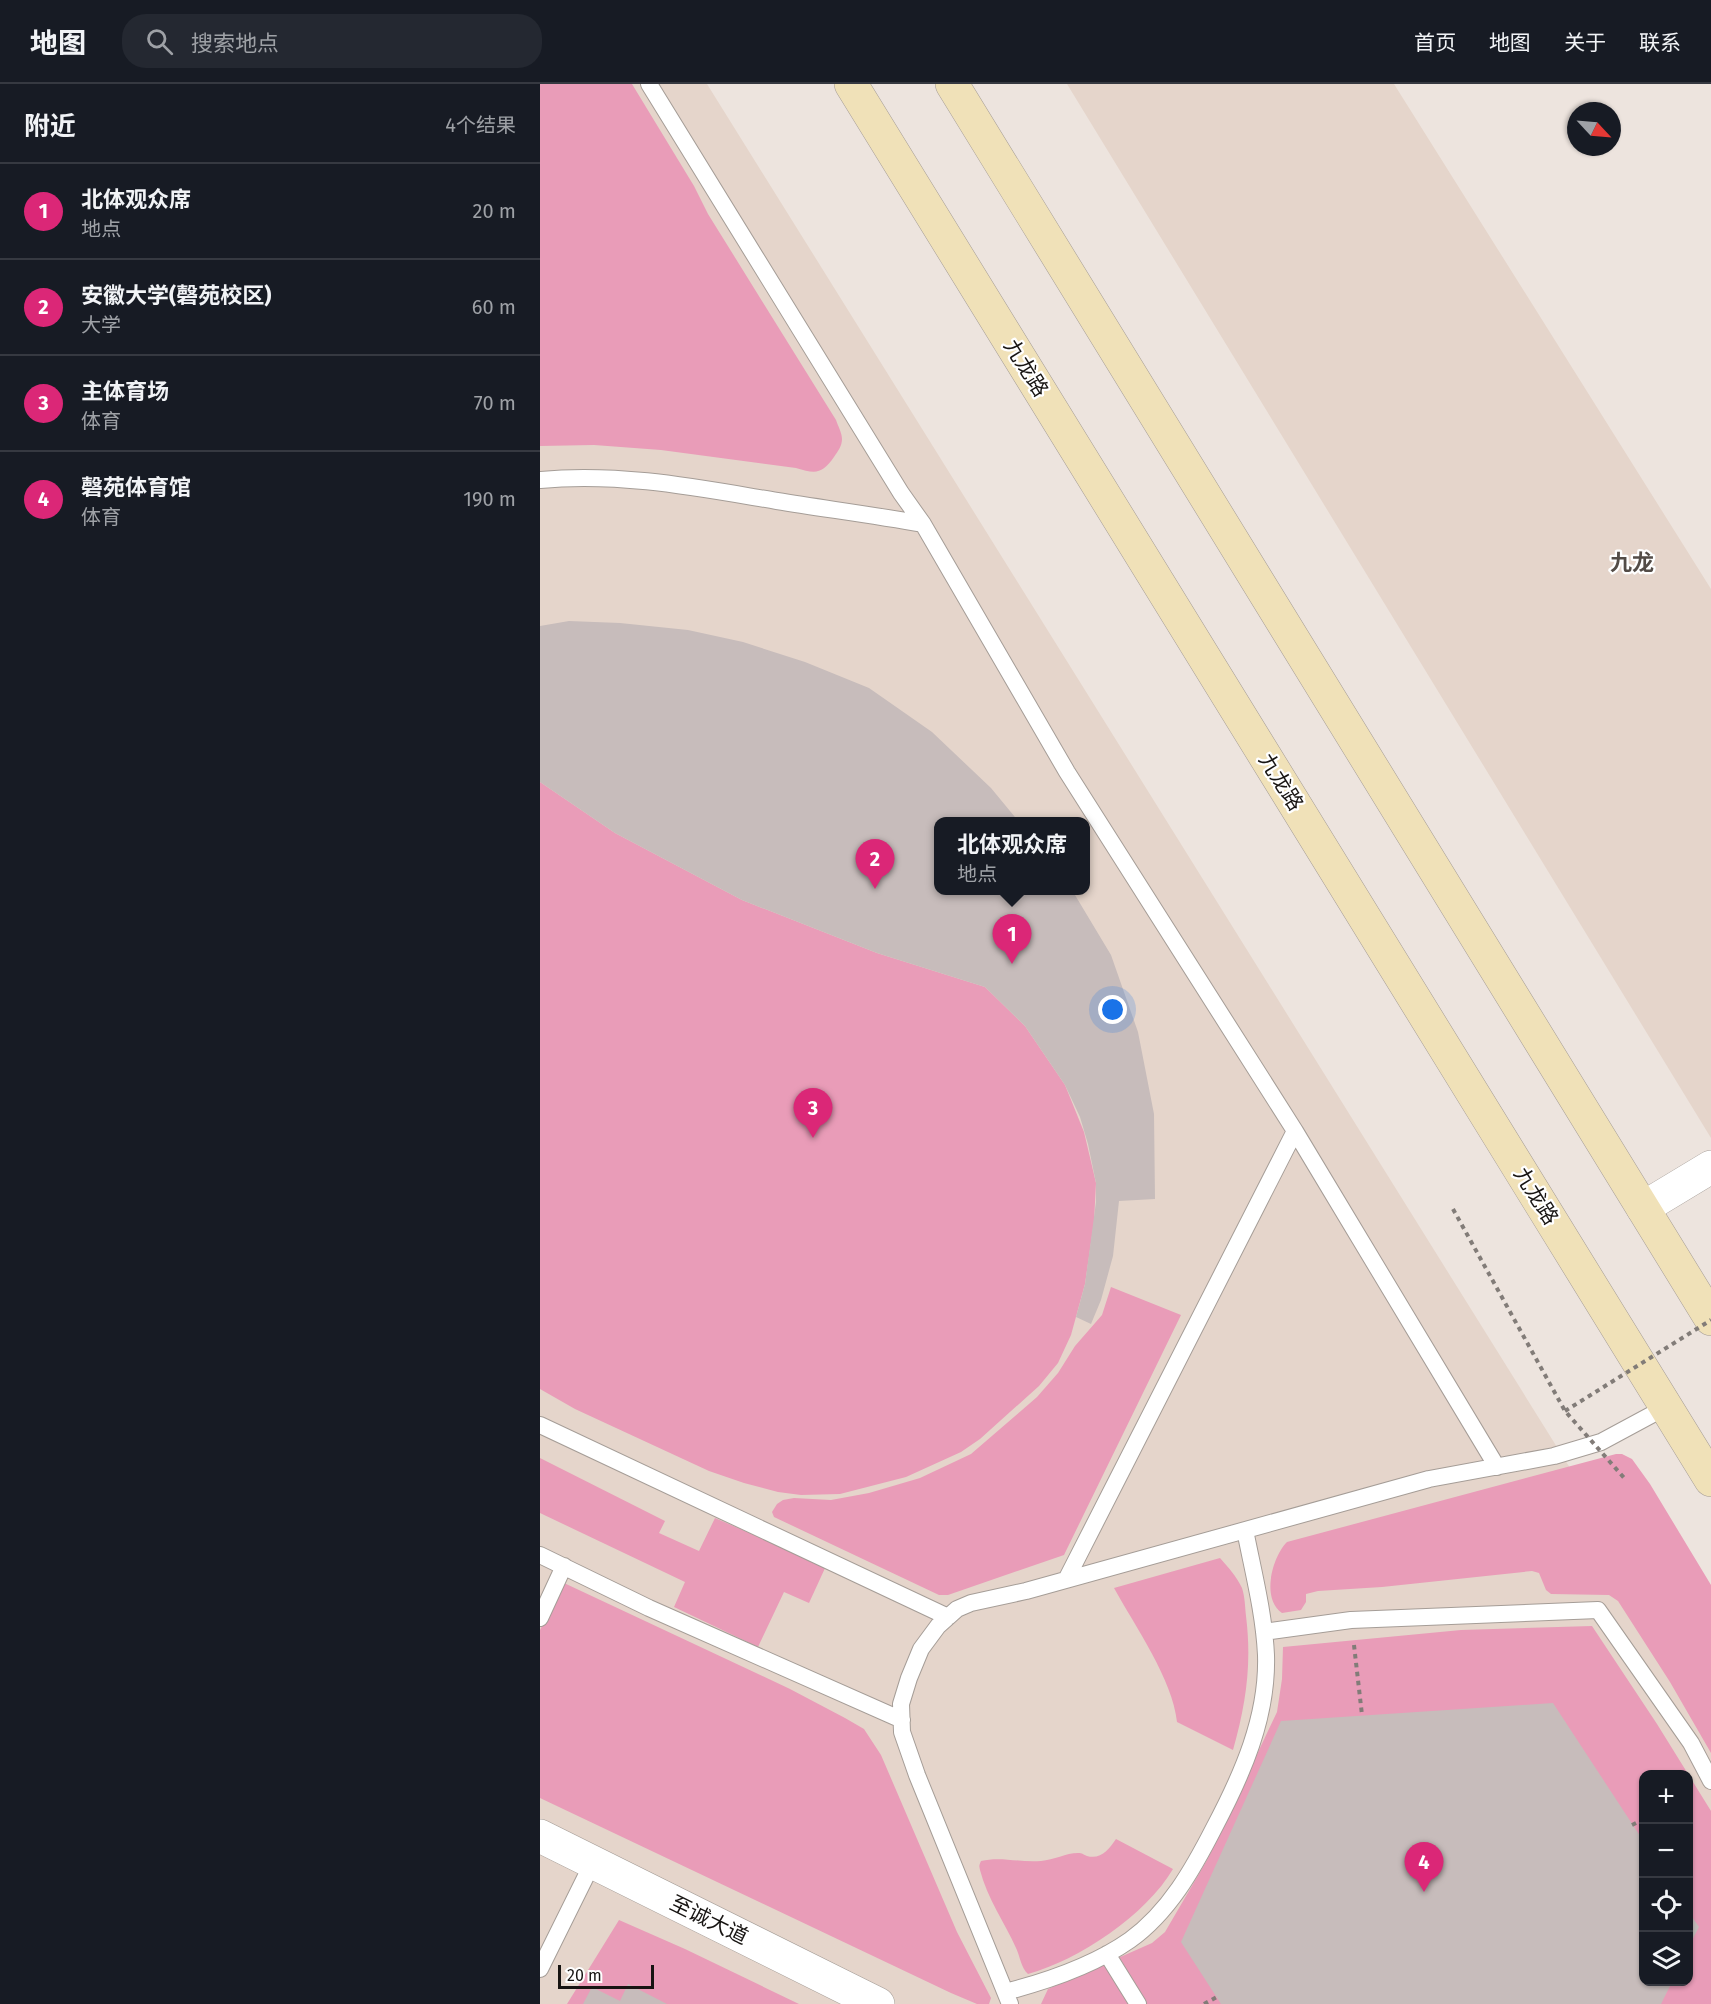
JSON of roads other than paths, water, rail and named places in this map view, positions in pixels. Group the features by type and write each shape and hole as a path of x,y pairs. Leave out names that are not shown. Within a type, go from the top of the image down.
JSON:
{"main road":[{"name":"九龙路","path":"851,84 1711,1480"},
{"path":"952,84 1711,1320"}],"street":[{"path":"1642,1208 1711,1167"},
{"name":"至诚大道","path":"540,1836 878,2004"}],"lane":[{"path":"649,84 901,493 923,524 1067,772 1295,1131 1497,1467"},
{"path":"540,480 570,477 666,483 923,524"},
{"path":"1066,1580 1295,1131"},
{"path":"1245,1530 1262,1614 1266,1657 1263,1700 1244,1766 1231,1796 1189,1875 1164,1909 1130,1940 1096,1960 1007,1998 917,1775 902,1732 901,1704 909,1678 921,1649 938,1626 948,1617 957,1609 971,1603 1066,1580 1245,1530 1429,1479 1554,1456 1601,1442 1666,1407"},
{"path":"540,1425 948,1617"},
{"path":"540,1555 648,1608 902,1720"},
{"path":"540,1618 564,1566"},
{"path":"1264,1632 1351,1620 1598,1610 1691,1743 1711,1780"},
{"path":"540,1969 593,1862"},
{"path":"1107,1954 1138,2004"}],"place":[{"name":"安徽大学(磬苑校区)","path":"875,889"},
{"name":"北体观众席","path":"1012,964"},
{"name":"主体育场","path":"813,1138"},
{"name":"磬苑体育馆","path":"1424,1892"}],"district":[{"name":"九龙","path":"1632,562"}]}
